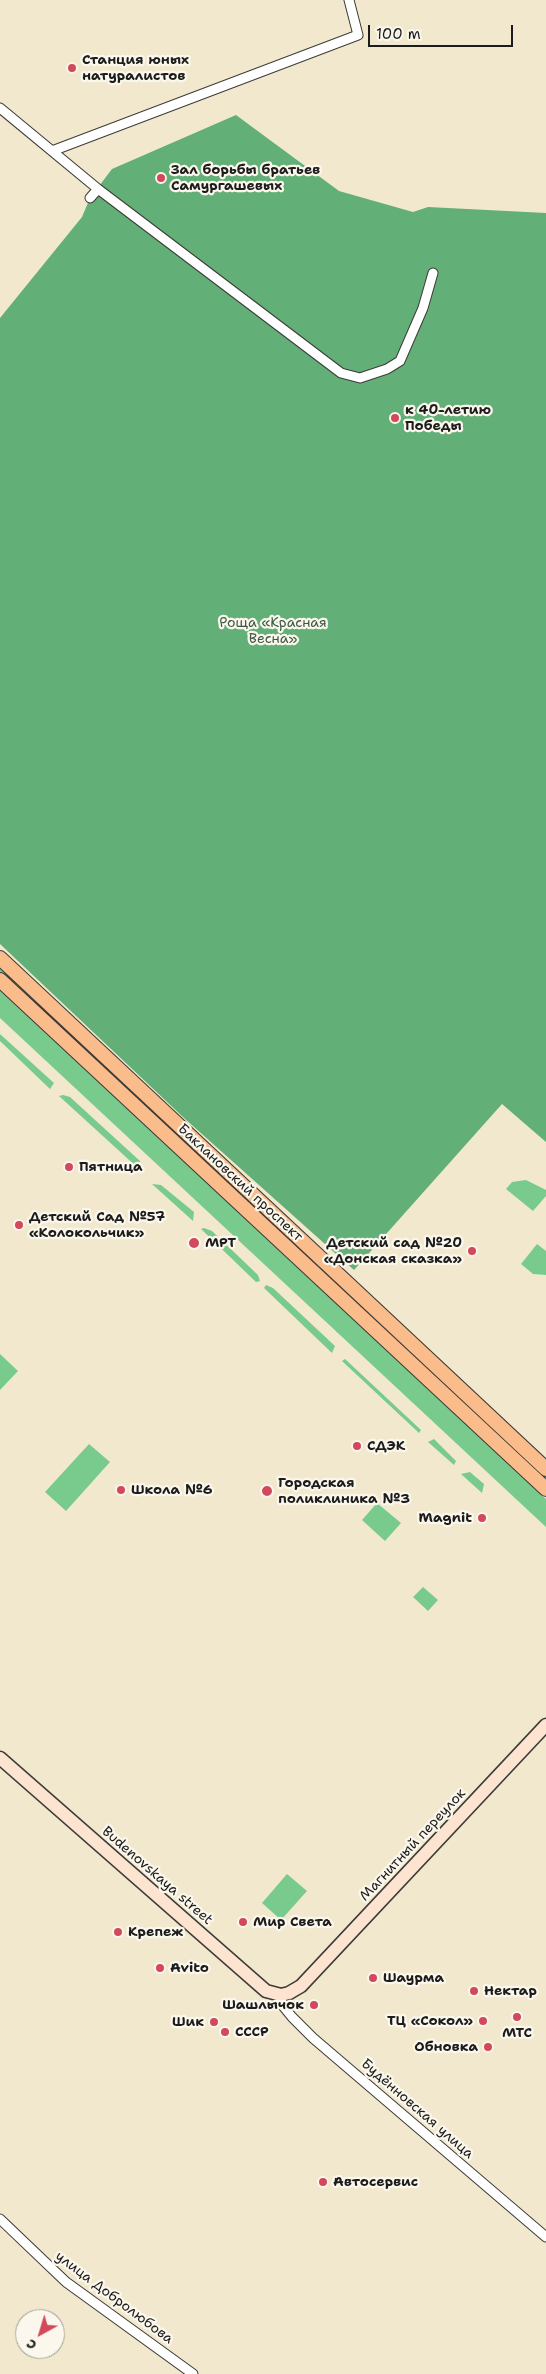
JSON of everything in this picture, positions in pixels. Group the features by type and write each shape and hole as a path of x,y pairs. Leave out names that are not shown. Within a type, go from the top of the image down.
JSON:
{"main road":[{"name":"Баклановский проспект","path":"0,958 546,1468"},
{"name":"Баклановский проспект","path":"0,980 546,1489"},
{"name":"Магнитный переулок","path":"279,1994 289,1993 301,1986 546,1725"},
{"name":"Budenovskaya street","path":"0,1758 266,1991 279,1994"}],"street":[{"path":"52,151 358,35 349,0"},
{"path":"0,108 98,189 341,373 360,378 387,369 400,361 423,308 433,273"},
{"path":"90,198 98,189"},
{"name":"Будённовская улица","path":"279,1994 292,2017 313,2038 546,2237"},
{"name":"улица Добролюбова","path":"0,2219 66,2282 192,2374"}],"green space":[{"name":"Роща «Красная Весна»","path":"236,115 339,191 413,212 428,207 546,213 546,1142 502,1104 354,1270 184,1118 0,944 0,318 82,217 90,198 112,169"},
{"path":"0,965 546,1475 546,1481 0,972"},
{"path":"0,991 546,1499 546,1527 0,1018"},
{"path":"0,1034 54,1083 50,1089 0,1041"},
{"path":"59,1096 70,1097 140,1161 139,1169"},
{"path":"526,1180 546,1190 546,1196 533,1211 506,1189 512,1182"},
{"path":"152,1184 161,1185 194,1212 193,1221"},
{"path":"204,1228 212,1231 258,1275 260,1281 256,1282 201,1229"},
{"path":"537,1244 546,1251 546,1275 533,1274 521,1264"},
{"path":"266,1285 273,1288 335,1346 332,1353 264,1288"},
{"path":"0,1354 18,1371 0,1390"},
{"path":"345,1359 421,1430 419,1433 342,1361"},
{"path":"434,1439 456,1461 454,1465 428,1442"},
{"path":"89,1444 110,1462 66,1511 45,1492"},
{"path":"470,1472 484,1484 482,1493 461,1474"},
{"path":"377,1503 401,1523 385,1541 362,1520"},
{"path":"423,1587 438,1600 428,1611 413,1597"},
{"path":"287,1874 307,1891 281,1920 262,1903"}],"place":[{"name":"Станция юных натуралистов","path":"72,68"},
{"name":"Зал борьбы братьев Самургашевых","path":"161,178"},
{"name":"к 40-летию Победы","path":"395,418"},
{"name":"Пятница","path":"69,1167"},
{"name":"Детский Сад №57 «Колокольчик»","path":"19,1225"},
{"name":"МРТ","path":"194,1243"},
{"name":"Детский сад №20 «Донская сказка»","path":"472,1251"},
{"name":"СДЭК","path":"357,1446"},
{"name":"Школа №6","path":"121,1490"},
{"name":"Городская поликлиника №3","path":"267,1491"},
{"name":"Magnit","path":"482,1518"},
{"name":"Мир Света","path":"243,1922"},
{"name":"Крепеж","path":"118,1932"},
{"name":"Avito","path":"160,1968"},
{"name":"Шаурма","path":"373,1978"},
{"name":"Нектар","path":"474,1991"},
{"name":"Шашлычок","path":"314,2005"},
{"name":"МТС","path":"517,2017"},
{"name":"ТЦ «Сокол»","path":"483,2021"},
{"name":"Шик","path":"214,2022"},
{"name":"СССР","path":"225,2032"},
{"name":"Обновка","path":"488,2047"},
{"name":"Автосервис","path":"323,2182"}]}
